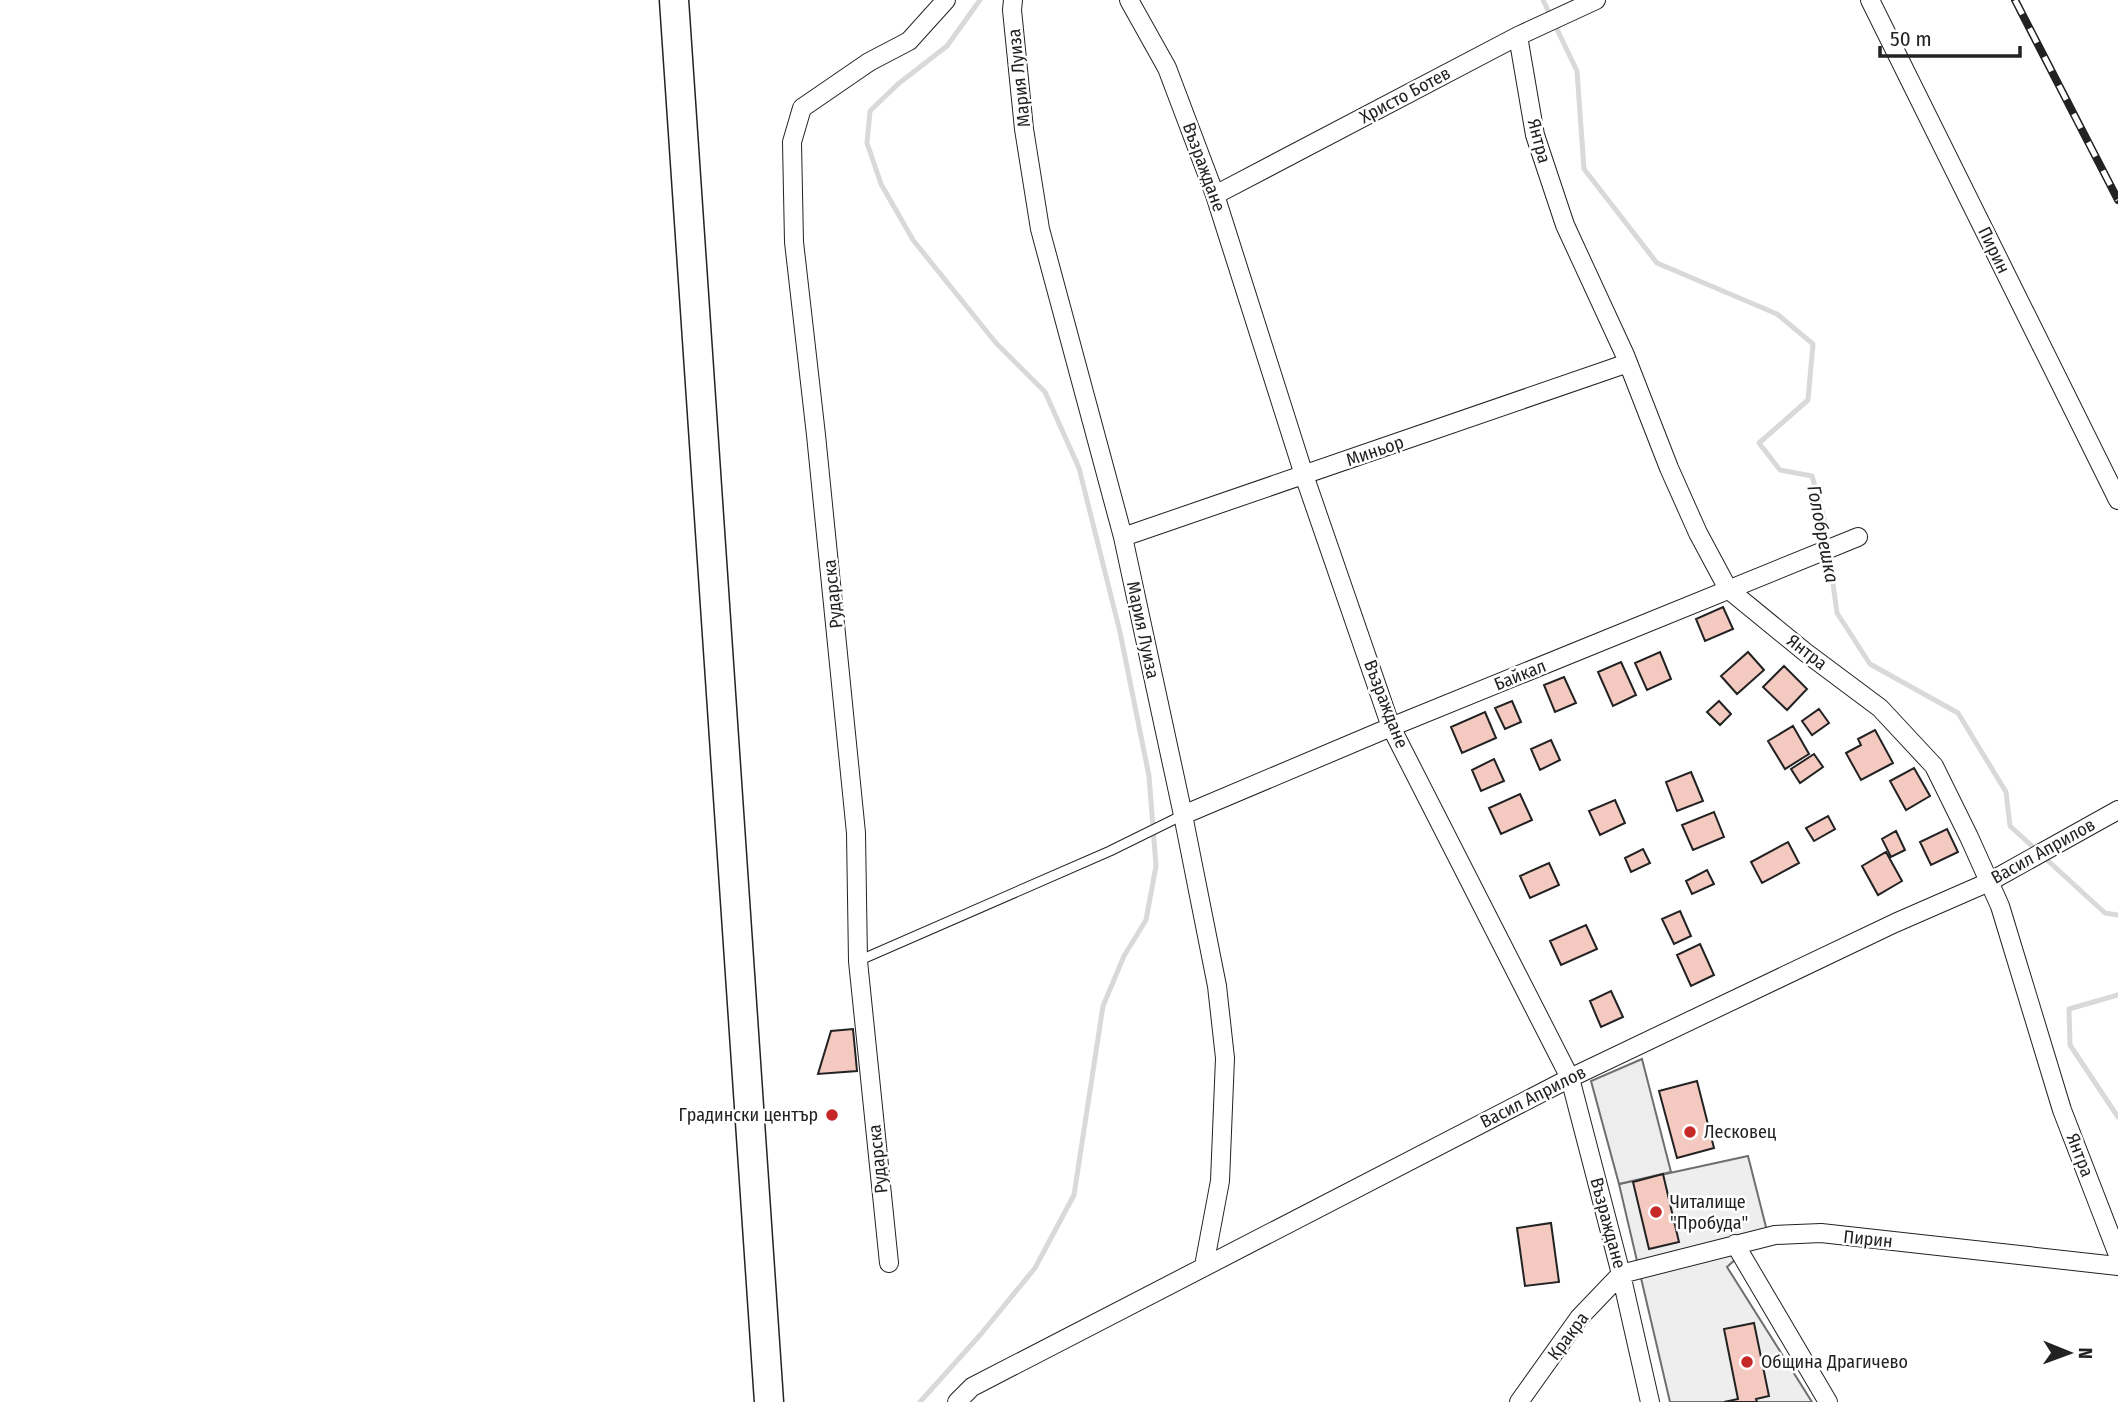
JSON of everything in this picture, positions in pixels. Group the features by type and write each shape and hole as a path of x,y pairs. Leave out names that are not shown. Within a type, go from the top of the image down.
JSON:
{"highway":[{"path":"674,0 769,1402"}],"street":[{"name":"Рударска","path":"889,1263 858,961 856,833 794,242 792,142 802,108 869,62 909,41 946,0"},
{"name":"Мария Луиза","path":"1013,0 1024,129 1040,229 1122,537 1183,815 1217,986 1225,1058 1220,1181 1204,1266"},
{"name":"Възраждане","path":"1129,0 1167,68 1215,195 1304,475 1391,727 1570,1078 1621,1274 1650,1402"},
{"name":"Пирин","path":"1870,0 2118,500"},
{"name":"Христо Ботев","path":"1215,195 1523,34 1591,2"},
{"name":"Янтра","path":"1523,34 1535,135 1566,225 1628,363 1698,533 1728,589 1805,652 1881,708 1934,766 2000,906 2062,1110 2118,1255"},
{"name":"Миньор","path":"1122,537 1628,363"},
{"name":"Байкал","path":"1183,815 1391,727 1858,537"},
{"name":"Васил Априлов","path":"957,1402 972,1387 1570,1078 1989,881 2118,810"},
{"name":"Пирин","path":"1621,1274 1775,1235 1821,1233 2118,1266"},
{"path":"1735,1244 1828,1402"},
{"name":"Кракра","path":"1519,1402 1579,1318 1621,1274"}],"lane":[{"path":"858,961 1183,815"}],"shaded area":[{"path":"1642,1059 1671,1172 1619,1184 1591,1081"},
{"path":"1748,1156 1767,1231 1727,1267 1812,1402 1670,1402 1619,1184"}],"building":[{"path":"1723,607 1733,629 1705,641 1696,619"},
{"path":"1660,652 1671,679 1647,690 1635,663"},
{"path":"1748,652 1764,670 1737,694 1721,676"},
{"path":"1621,662 1636,695 1613,706 1598,672"},
{"path":"1784,666 1807,689 1787,710 1763,687"},
{"path":"1564,677 1576,703 1555,712 1544,685"},
{"path":"1512,701 1521,722 1505,729 1495,708"},
{"path":"1719,701 1731,714 1720,725 1707,712"},
{"path":"1819,709 1829,723 1812,735 1802,721"},
{"path":"1485,712 1496,738 1462,753 1451,727"},
{"path":"1793,726 1809,754 1785,769 1768,741"},
{"path":"1875,730 1893,763 1861,780 1846,753 1861,745 1858,739"},
{"path":"1551,740 1560,760 1540,770 1531,749"},
{"path":"1814,754 1823,767 1800,783 1791,769"},
{"path":"1494,759 1504,781 1481,791 1472,770"},
{"path":"1914,768 1930,796 1906,810 1890,781"},
{"path":"1691,772 1703,801 1677,811 1666,782"},
{"path":"1520,794 1532,820 1501,834 1489,808"},
{"path":"1615,800 1625,823 1600,835 1589,811"},
{"path":"1714,812 1724,837 1693,850 1682,825"},
{"path":"1828,816 1835,829 1814,841 1806,828"},
{"path":"1947,829 1958,852 1931,865 1920,842"},
{"path":"1896,831 1905,850 1891,857 1882,839"},
{"path":"1788,842 1799,863 1762,883 1751,862"},
{"path":"1643,849 1650,863 1631,872 1625,858"},
{"path":"1886,852 1902,881 1878,895 1862,866"},
{"path":"1549,863 1559,885 1530,898 1520,876"},
{"path":"1707,870 1714,884 1692,894 1686,881"},
{"path":"1680,911 1691,936 1674,944 1662,919"},
{"path":"1586,925 1597,949 1561,965 1550,941"},
{"path":"1700,944 1714,975 1691,986 1677,955"},
{"path":"1611,991 1623,1017 1601,1027 1590,1001"},
{"path":"853,1029 857,1071 818,1074 831,1031"},
{"name":"Лесковец","path":"1697,1081 1714,1148 1677,1158 1659,1091"},
{"name":"Читалище \"Пробуда\"","path":"1663,1174 1679,1242 1649,1249 1633,1182"},
{"path":"1551,1223 1559,1282 1525,1286 1517,1228"},
{"name":"Община Драгичево","path":"1754,1323 1769,1396 1756,1399 1757,1402 1724,1402 1738,1399 1724,1329"}],"waterway":[{"path":"920,1402 1035,1268 1074,1195 1103,1006 1124,956 1146,920 1156,866 1149,776 1120,632 1079,468 1045,392 996,343 913,240 881,184 867,143 870,111 898,84 947,46 980,0"},
{"name":"Голобрешка","path":"1543,0 1577,71 1584,169 1657,263 1777,314 1813,344 1808,400 1759,443 1780,470 1812,476 1824,518 1837,613 1870,664 1958,713 2006,792 2010,826 2105,913 2118,915"},
{"name":"Голобрешка","path":"2118,995 2069,1009 2070,1045 2118,1117"}],"railway":[{"path":"2015,0 2118,200"}],"place":[{"name":"Градински център","path":"832,1115"},
{"name":"Лесковец","path":"1690,1132"},
{"name":"Читалище \"Пробуда\"","path":"1656,1212"},
{"name":"Община Драгичево","path":"1747,1362"}]}
